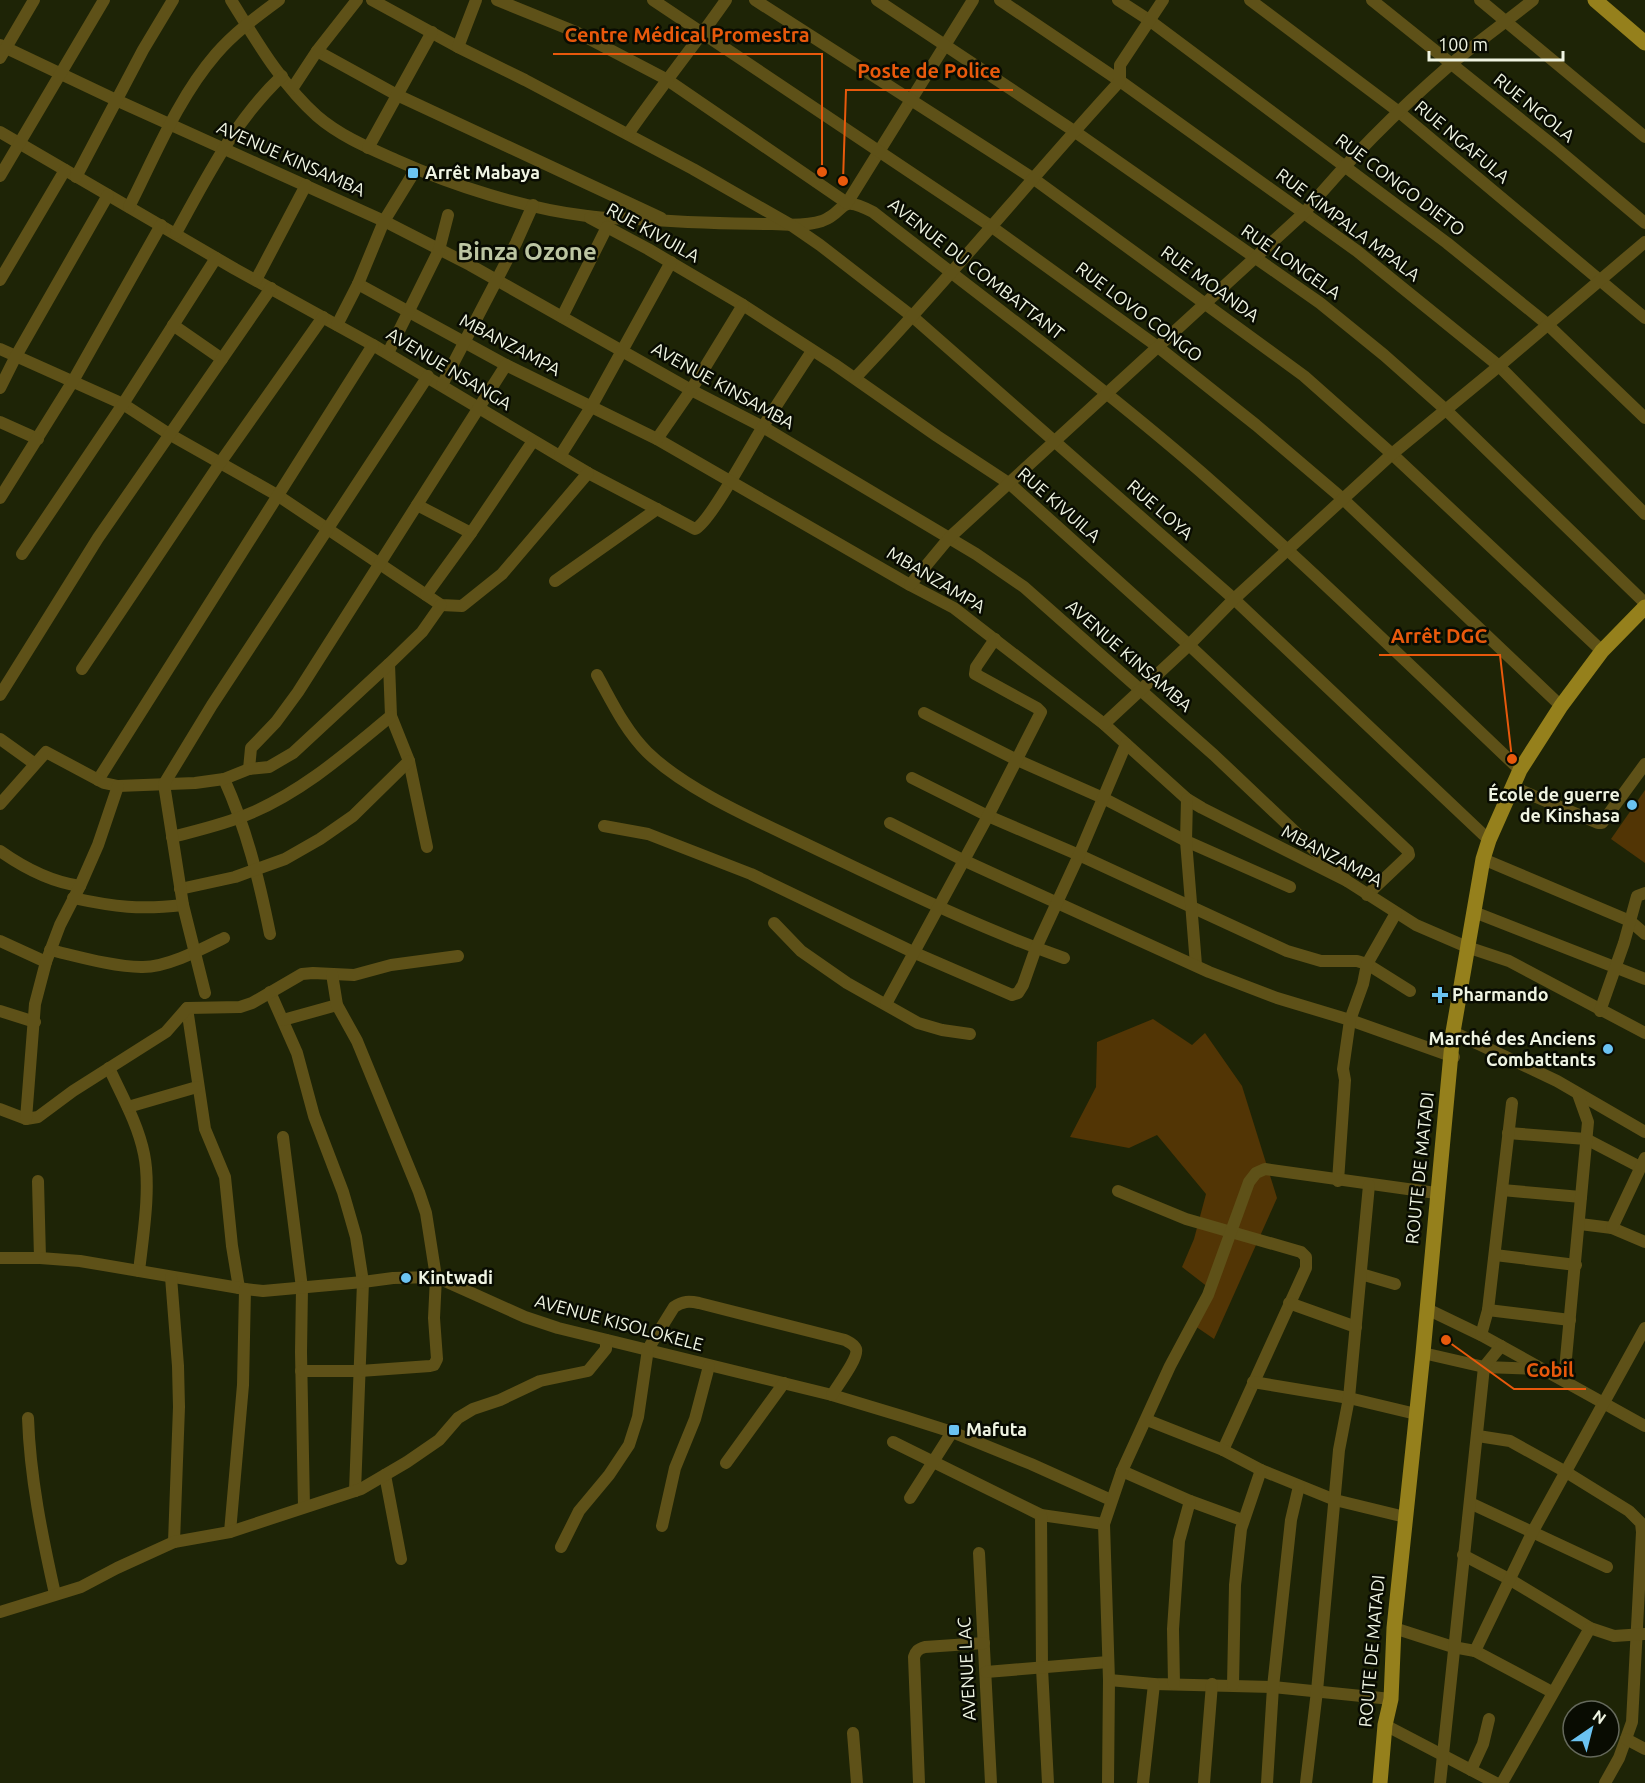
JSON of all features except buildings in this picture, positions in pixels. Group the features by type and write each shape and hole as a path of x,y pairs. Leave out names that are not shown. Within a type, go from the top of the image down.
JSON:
{"main road":[{"path":"1594,0 1645,43"},
{"name":"ROUTE DE MATADI","path":"1380,1783 1385,1725 1391,1699 1394,1628 1423,1353 1436,1194 1453,1056 1453,1032 1484,859 1489,840 1520,770 1561,706 1602,651 1645,608"}],"street":[{"path":"2,50 34,0"},
{"path":"0,176 104,0"},
{"path":"0,280 116,100 173,0"},
{"path":"231,0 282,76 319,118 368,148 416,169 492,197 586,216 791,225 821,221 847,203 973,0"},
{"path":"129,207 198,76 246,24 279,0"},
{"path":"292,89 317,51 357,0"},
{"name":"RUE LOYA","path":"372,0 627,134 791,225 913,317 1234,599 1489,840"},
{"path":"458,47 476,0"},
{"name":"AVENUE DU COMBATTANT","path":"497,0 576,32 666,79 847,203 859,205 873,212 1108,395 1199,471 1288,550 1520,770"},
{"name":"RUE LOVO CONGO","path":"653,0 993,227 1158,347 1256,425 1343,499 1561,706"},
{"path":"627,134 726,0"},
{"name":"RUE MOANDA","path":"755,0 1034,179 1304,376 1392,454 1602,651"},
{"name":"RUE LONGELA","path":"877,0 1074,131 1320,303 1446,410 1645,603"},
{"name":"RUE KIMPALA MPALA","path":"1000,0 1120,81 1366,258 1499,366 1645,514"},
{"name":"RUE CONGO DIETO","path":"1118,0 1149,20 1447,243 1547,324 1645,418"},
{"path":"855,378 952,274 1074,131 1120,81 1120,65 1162,0"},
{"name":"RUE NGAFULA","path":"1250,0 1399,112 1645,318"},
{"name":"RUE NGOLA","path":"1372,0 1555,147 1645,223"},
{"path":"1480,0 1645,138"},
{"path":"910,585 949,538 1054,441 1108,395 1305,212 1344,165 1399,112 1451,65 1533,0"},
{"path":"368,148 432,32"},
{"name":"AVENUE KINSAMBA","path":"2,50 62,73 116,100 384,221 762,427 976,554 1024,587 1141,690 1347,881"},
{"path":"317,51 397,95 667,221"},
{"path":"176,233 223,148 248,112 282,76"},
{"name":"AVENUE NSANGA","path":"0,132 216,258 428,376 588,473 692,528 699,528 730,483 762,427 812,351"},
{"path":"337,325 358,284 384,221 416,169"},
{"path":"256,280 306,185"},
{"path":"0,388 108,195"},
{"path":"442,385 533,205"},
{"path":"388,353 439,250 448,215"},
{"name":"RUE KIVUILA","path":"586,216 671,262 743,305 1010,484 1189,645 1408,851 1409,855 1367,895"},
{"path":"0,498 73,381 161,225"},
{"path":"562,317 607,227"},
{"path":"1104,724 1189,645 1234,599 1392,454 1645,242"},
{"path":"22,554 123,404 216,258"},
{"path":"560,456 591,407 671,262"},
{"name":"MBANZAMPA","path":"358,284 506,365 657,439 730,483 954,608 1104,724 1187,799 1228,823 1347,881 1416,925 1467,947 1509,961 1645,1033"},
{"path":"0,695 98,538 271,288"},
{"path":"657,439 691,390 743,305"},
{"path":"82,669 220,463 323,317"},
{"path":"173,325 222,359"},
{"path":"98,780 374,345"},
{"path":"0,350 123,404 170,434 277,495 441,604 462,606 502,574 588,473"},
{"path":"249,769 251,748 276,722 298,692 506,365"},
{"path":"205,993 183,905 164,784 327,527 428,376"},
{"path":"0,422 38,439"},
{"path":"426,595 533,441"},
{"path":"417,505 471,533"},
{"path":"555,581 657,509"},
{"path":"0,804 46,752 98,780 118,786 225,779 249,769 269,767 293,753 390,664 422,632 441,604"},
{"path":"886,1004 988,816 1041,712 975,674 976,667 995,639"},
{"path":"390,664 391,716 409,761 427,847"},
{"path":"597,675 629,732 648,753 670,771 715,799 939,906 1064,958"},
{"path":"924,713 1017,760 1103,798 1186,841 1290,887"},
{"path":"172,837 241,817 302,787 391,716"},
{"path":"0,739 35,764"},
{"path":"604,826 648,834 751,874 915,953 1012,995 1018,993 1023,985 1036,948 1079,855 1126,744"},
{"path":"180,889 235,877 294,854 353,816 409,761"},
{"path":"1513,787 1602,823 1645,764"},
{"path":"912,778 988,816 1079,855 1287,951 1322,961 1357,961 1366,964 1410,991"},
{"path":"225,779 241,817 256,870 270,934"},
{"path":"26,1119 35,1004 48,956 98,845 118,786"},
{"path":"1187,799 1186,841 1196,965"},
{"path":"890,823 963,860 1196,965 1277,998 1350,1020 1453,1056"},
{"path":"0,850 13,860 51,879 80,886"},
{"path":"1484,859 1630,921 1645,934"},
{"path":"1600,1011 1637,896 1645,893"},
{"path":"73,898 130,908 152,909 183,905"},
{"path":"1474,912 1645,979"},
{"path":"1338,1181 1345,1080 1343,1069 1350,1020 1363,984 1366,964 1396,913"},
{"path":"774,923 801,951 847,983 918,1023 942,1030 970,1034"},
{"path":"0,941 48,956 142,968 195,952 224,938"},
{"path":"0,1109 26,1119 38,1117 73,1091 166,1032 187,1008 240,1007 302,974 354,975 391,965 458,956"},
{"path":"301,1371 360,1371 430,1366 436,1363 437,1344 434,1318 436,1277 426,1213 357,1041 337,1005 332,974"},
{"path":"270,992 297,1053 314,1116 356,1237 363,1282 356,1491"},
{"path":"282,1020 337,1005"},
{"path":"187,1008 197,1088 205,1129 225,1177 232,1246 242,1289 243,1386 230,1532"},
{"path":"0,1011 35,1022"},
{"path":"1453,1032 1557,1081 1645,1132"},
{"path":"109,1068 128,1107 141,1143 146,1168 145,1210 139,1270"},
{"path":"128,1107 197,1088"},
{"path":"1564,1380 1588,1122 1578,1094"},
{"path":"1481,1335 1488,1310 1512,1102"},
{"path":"1508,1133 1586,1139 1643,1163 1612,1228"},
{"path":"283,1137 302,1288 304,1507"},
{"path":"1108,1783 1109,1680 1104,1524 1122,1471 1170,1366 1208,1295 1249,1182 1256,1173 1265,1169 1436,1194"},
{"path":"38,1181 40,1258"},
{"path":"1306,1783 1317,1691 1339,1450 1349,1398 1369,1185"},
{"path":"1502,1190 1581,1197"},
{"path":"1118,1191 1186,1219 1301,1252 1306,1257 1306,1268 1223,1450"},
{"path":"1580,1224 1612,1228 1645,1242"},
{"path":"1495,1255 1576,1265"},
{"name":"AVENUE KISOLOKELE","path":"0,1258 81,1261 263,1291 393,1278 436,1277 525,1317 558,1328 832,1395 952,1432 1111,1500"},
{"path":"1361,1274 1395,1284"},
{"path":"171,1277 179,1407 174,1542"},
{"path":"561,1547 579,1511 609,1475 629,1445 638,1417 648,1350 674,1307 680,1302 689,1301 761,1318 853,1344 857,1350 856,1358 832,1395"},
{"path":"1289,1303 1356,1327"},
{"path":"1426,1309 1481,1335 1645,1426"},
{"path":"1488,1310 1570,1320"},
{"path":"1475,1651 1533,1531 1643,1335"},
{"path":"0,1612 81,1587 174,1542 230,1532 356,1491 439,1440 458,1418 473,1409 500,1400 540,1381 588,1371 606,1349 606,1340"},
{"path":"1440,1783 1484,1367 1501,1346"},
{"path":"1423,1353 1484,1367 1541,1369"},
{"path":"662,1526 675,1468 695,1419 709,1366"},
{"path":"1253,1382 1349,1398 1416,1414"},
{"path":"726,1463 784,1383"},
{"path":"28,1418 42,1536 55,1594"},
{"path":"1147,1420 1223,1450 1261,1470 1335,1500 1405,1517"},
{"path":"910,1498 952,1432"},
{"path":"1478,1436 1510,1442 1566,1472 1629,1511 1643,1523 1641,1634 1633,1714 1619,1758 1605,1783"},
{"path":"893,1442 1041,1515 1104,1524"},
{"path":"1233,1685 1235,1585 1242,1520 1261,1470"},
{"path":"1122,1471 1190,1501 1242,1520"},
{"path":"385,1475 401,1559"},
{"path":"1267,1783 1273,1688 1291,1520 1299,1486"},
{"path":"1174,1684 1173,1629 1179,1540 1190,1501"},
{"path":"1470,1503 1607,1567"},
{"path":"1041,1515 1042,1668 1048,1783"},
{"name":"AVENUE LAC","path":"978,1553 991,1783"},
{"path":"1463,1555 1509,1579 1590,1628 1610,1635 1641,1634"},
{"path":"1394,1628 1453,1647 1475,1651 1552,1692"},
{"path":"1502,1783 1590,1628"},
{"path":"919,1783 914,1658 916,1653 924,1647 984,1643"},
{"path":"986,1672 1108,1662"},
{"path":"1109,1680 1154,1684 1233,1685 1391,1699"},
{"path":"1143,1783 1154,1684"},
{"path":"1204,1783 1212,1684"},
{"path":"1471,1770 1489,1719"},
{"path":"1385,1725 1496,1783"},
{"path":"853,1733 857,1783"},
{"path":"1626,1739 1645,1749"}],"shaded area":[{"path":"1645,790 1645,863 1611,839"},
{"path":"1153,1019 1192,1045 1205,1033 1242,1086 1277,1198 1214,1339 1195,1326 1213,1291 1182,1267 1194,1239 1206,1194 1157,1135 1129,1148 1070,1137 1096,1087 1097,1042"}],"place":[{"name":"Centre Médical Promestra","path":"822,172"},
{"name":"Arrêt Mabaya","path":"413,173"},
{"name":"Poste de Police","path":"843,181"},
{"name":"Arrêt DGC","path":"1512,759"},
{"name":"École de guerre de Kinshasa","path":"1632,805"},
{"name":"Pharmando","path":"1440,995"},
{"name":"Marché des Anciens Combattants","path":"1608,1049"},
{"name":"Kintwadi","path":"406,1278"},
{"name":"Cobil","path":"1446,1340"},
{"name":"Mafuta","path":"954,1430"}],"district":[{"name":"Binza Ozone","path":"527,252"}]}
